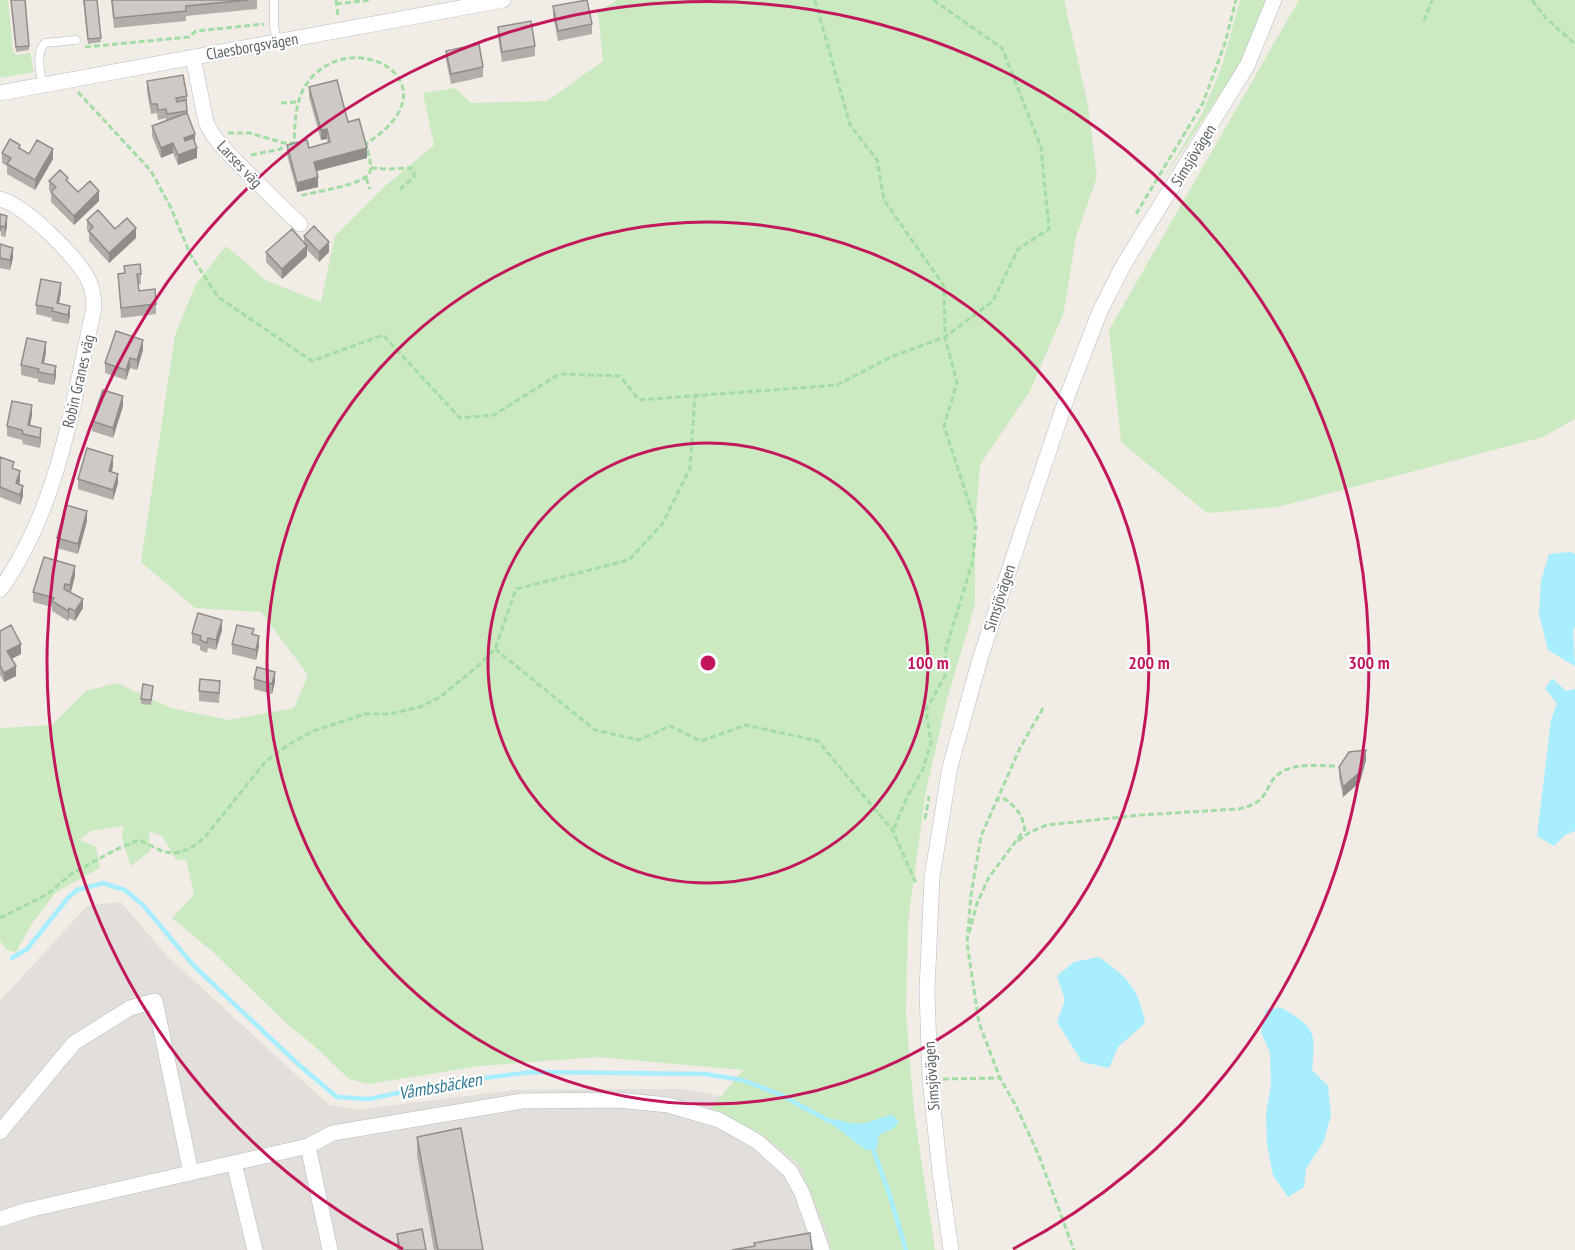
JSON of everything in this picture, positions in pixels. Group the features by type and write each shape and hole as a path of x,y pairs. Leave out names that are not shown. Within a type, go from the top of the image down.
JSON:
{"street":[{"name":"Claesborgsvägen","path":"0,93 193,57 276,34 504,0"},
{"name":"Simsjövägen","path":"951,1250 930,1079 927,991 932,877 950,767 980,659 1068,394 1100,311 1124,264 1247,66 1274,0"},
{"name":"Larses väg","path":"193,57 206,122 212,134 300,224"},
{"name":"Robin Granes väg","path":"0,199 20,208 39,224 81,269 89,281 94,296 94,308 66,432 43,513 22,556 0,590"},
{"path":"0,1132 74,1043 130,1008 155,1001 191,1173"},
{"path":"0,1219 28,1210 308,1146 333,1133 522,1101 617,1100 669,1105 719,1120 758,1142 790,1171 802,1193 822,1250"},
{"path":"308,1146 330,1250"},
{"path":"234,1163 255,1250"}],"lane":[{"path":"274,0 276,34"},
{"path":"42,85 39,54 41,47 45,43 75,40"}],"path":[{"path":"336,4 372,0"},
{"path":"815,0 850,125 877,160 884,200 944,286 945,337 957,383 944,426 976,524 973,560 946,648 945,676 926,710 931,743 923,769 907,797 894,831"},
{"path":"74,88 151,171 171,208 190,254 218,297 312,361 384,335 460,418 494,415 559,374 620,376 639,400 837,386 891,357 945,337 993,301 1018,249 1049,230 1041,147 1002,48 933,0"},
{"path":"1136,214 1203,103 1225,43 1236,0"},
{"path":"1424,21 1432,0"},
{"path":"1532,0 1546,18 1575,44"},
{"path":"75,40 87,48 189,37 196,31 264,24 276,34"},
{"path":"212,134 250,133 285,143 294,142 298,102 315,73 332,61 358,57 385,65 394,71 400,78 403,95 401,105 392,123 366,144 371,168 366,178 299,196"},
{"path":"281,103 298,102"},
{"path":"235,160 281,148 285,143"},
{"path":"371,168 388,170 411,168 414,177 400,189"},
{"path":"366,178 370,189"},
{"path":"0,918 48,894 71,874 139,840 164,852 174,853 190,849 205,837 266,761 288,744 313,732 365,714 389,714 420,707 440,697 495,649 516,590 629,560 663,524 690,468 695,396"},
{"path":"495,649 595,730 639,740 670,726 701,741 746,725 818,741 894,831 917,884 918,873"},
{"path":"1043,708 1020,748 981,836 971,895 967,943 979,1023 1000,1078 1039,1156 1074,1250"},
{"path":"1018,841 1030,832 1047,825 1141,814 1251,807 1261,800 1275,777 1284,771 1299,766 1335,766"},
{"path":"924,827 930,793"},
{"path":"967,943 977,903 989,877 1025,830 1022,817 1016,807 1005,800 995,800"},
{"path":"930,1079 1000,1078"}],"shaded area":[{"path":"121,902 166,955 329,1105 356,1110 513,1090 601,1089 685,1089 744,1101 827,1145 845,1250 0,1250 0,1001 88,905"}],"green space":[{"path":"0,0 8,0 13,52 16,55 30,53 34,72 0,78"},
{"path":"617,0 1064,0 1088,105 1097,177 1076,237 1064,312 1030,391 980,465 975,530 975,605 947,699 925,796 908,923 906,1013 914,1112 935,1250 831,1250 829,1238 799,1164 759,1132 710,1110 743,1070 598,1057 479,1066 369,1084 349,1079 287,1024 212,951 172,918 194,895 186,859 176,860 162,836 149,831 150,851 131,866 122,839 123,826 91,831 80,840 96,847 100,868 55,893 31,925 16,952 7,950 0,941 0,728 52,725 86,691 117,683 171,708 228,720 294,708 308,675 261,612 195,608 141,562 175,335 196,284 226,246 267,281 321,302 335,236 384,187 434,145 423,93 455,88 471,103 547,101 603,61 598,12"},
{"path":"1240,0 1267,0 1253,38 1231,78 1160,184 1202,114 1222,66"},
{"path":"1299,0 1575,0 1575,419 1543,437 1278,507 1207,513 1121,442 1109,330"}],"water":[{"path":"1570,552 1575,554 1575,627 1573,629 1575,666 1548,650 1539,614 1541,581 1549,554"},
{"path":"1552,678 1566,691 1575,689 1575,831 1565,835 1554,846 1537,836 1551,720 1557,703 1545,689"},
{"path":"1099,957 1130,984 1139,1001 1145,1023 1118,1047 1109,1068 1082,1062 1057,1022 1065,1000 1057,976 1074,962"},
{"path":"1280,1007 1307,1025 1311,1031 1314,1046 1312,1070 1328,1086 1331,1115 1324,1141 1306,1169 1304,1187 1288,1197 1273,1175 1267,1145 1266,1114 1271,1086 1270,1052 1261,1033 1266,1010"},
{"path":"893,1115 899,1122 894,1128 879,1135 877,1148 866,1150 825,1119 859,1124"}],"building":[{"path":"11,0 25,0 29,46 16,47"},
{"path":"84,0 97,0 101,38 88,39"},
{"path":"112,0 248,0 186,6 186,11 114,18"},
{"path":"587,0 592,24 558,31 553,6"},
{"path":"531,21 535,46 502,52 498,27"},
{"path":"479,44 483,67 451,74 446,51"},
{"path":"183,75 187,96 176,98 177,102 186,100 187,111 167,114 166,109 158,110 157,104 151,104 147,81"},
{"path":"337,80 348,122 359,119 367,148 314,162 318,177 297,183 287,145 307,140 309,148 330,142 327,129 321,130 309,87"},
{"path":"187,113 195,134 184,138 185,141 193,138 197,148 178,155 173,143 161,148 152,126"},
{"path":"10,139 29,154 37,140 53,149 35,180 7,164 11,158 2,153"},
{"path":"60,170 78,192 90,181 99,191 74,216 51,192 56,187 49,181"},
{"path":"98,210 115,229 127,218 136,228 109,253 89,231 93,227 87,220"},
{"path":"0,214 7,216 5,227 1,226 0,231"},
{"path":"314,226 329,242 319,252 304,236"},
{"path":"292,229 307,246 282,269 266,252"},
{"path":"0,244 13,248 10,260 0,258"},
{"path":"140,264 141,274 137,274 139,291 155,289 156,304 121,308 118,274 125,273 124,266"},
{"path":"41,279 61,283 57,303 70,306 68,315 52,311 53,308 36,305"},
{"path":"116,331 143,340 137,360 130,358 126,370 105,363"},
{"path":"27,338 46,342 42,363 56,366 54,375 21,365"},
{"path":"103,390 123,396 113,428 92,421"},
{"path":"12,401 32,405 28,425 41,428 40,438 23,434 22,430 7,426"},
{"path":"87,448 113,456 109,471 118,474 113,490 78,479"},
{"path":"0,457 14,462 12,468 20,471 16,483 23,486 20,495 0,487"},
{"path":"66,505 87,511 78,544 57,538"},
{"path":"44,557 75,566 70,585 65,584 64,589 83,599 75,611 69,608 68,611 52,601 54,598 33,592"},
{"path":"198,613 222,620 216,640 208,638 207,643 200,640 201,636 192,633"},
{"path":"11,625 21,644 7,651 16,666 4,673 0,665 0,631"},
{"path":"237,625 254,629 252,634 259,636 256,650 232,644"},
{"path":"257,667 275,672 272,684 254,679"},
{"path":"200,679 220,681 219,693 199,691"},
{"path":"143,684 153,686 151,700 141,699"},
{"path":"1366,750 1360,772 1343,787 1339,767 1349,752"},
{"path":"461,1128 483,1250 438,1250 417,1137"},
{"path":"422,1229 426,1250 400,1250 397,1234"},
{"path":"810,1233 812,1250 732,1250 755,1246 754,1243"}],"waterway":[{"name":"Våmbsbäcken","path":"12,958 27,949 77,890 103,883 125,890 143,905 194,966 299,1065 337,1097 369,1099 445,1083 531,1072 705,1074 742,1080 781,1095 829,1121"},
{"name":"Våmbsbäcken","path":"869,1146 873,1149 890,1196 906,1250"}]}
